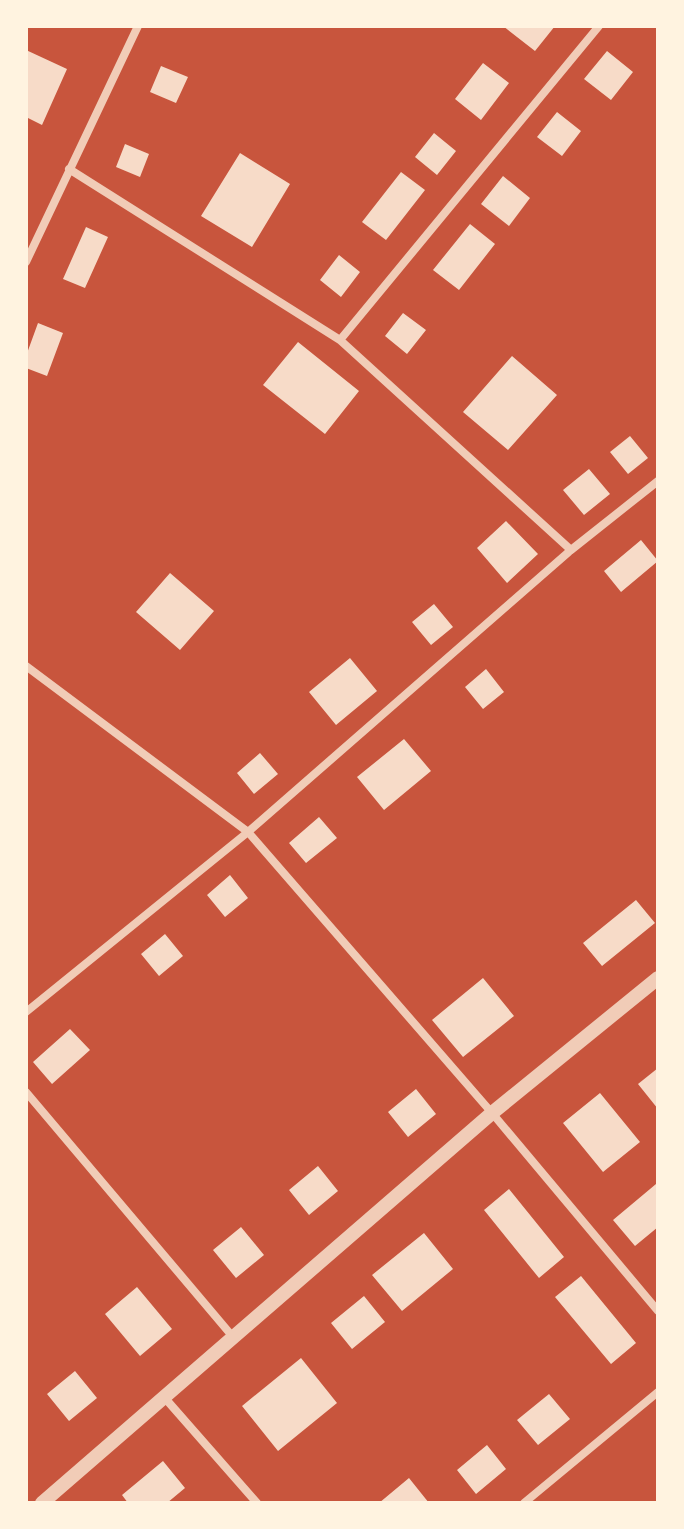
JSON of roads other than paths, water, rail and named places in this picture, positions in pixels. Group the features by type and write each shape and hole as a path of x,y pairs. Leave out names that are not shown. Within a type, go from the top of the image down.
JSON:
{"street":[{"path":"26,262 138,26"},
{"path":"340,340 599,26"},
{"path":"69,169 340,340 571,550"},
{"path":"26,1012 248,832 571,550 658,481"},
{"path":"26,666 248,832 492,1113 658,1311"},
{"path":"42,1503 492,1113 658,978"},
{"path":"26,1092 233,1337"},
{"path":"524,1503 658,1392"},
{"path":"164,1397 257,1503"}]}
